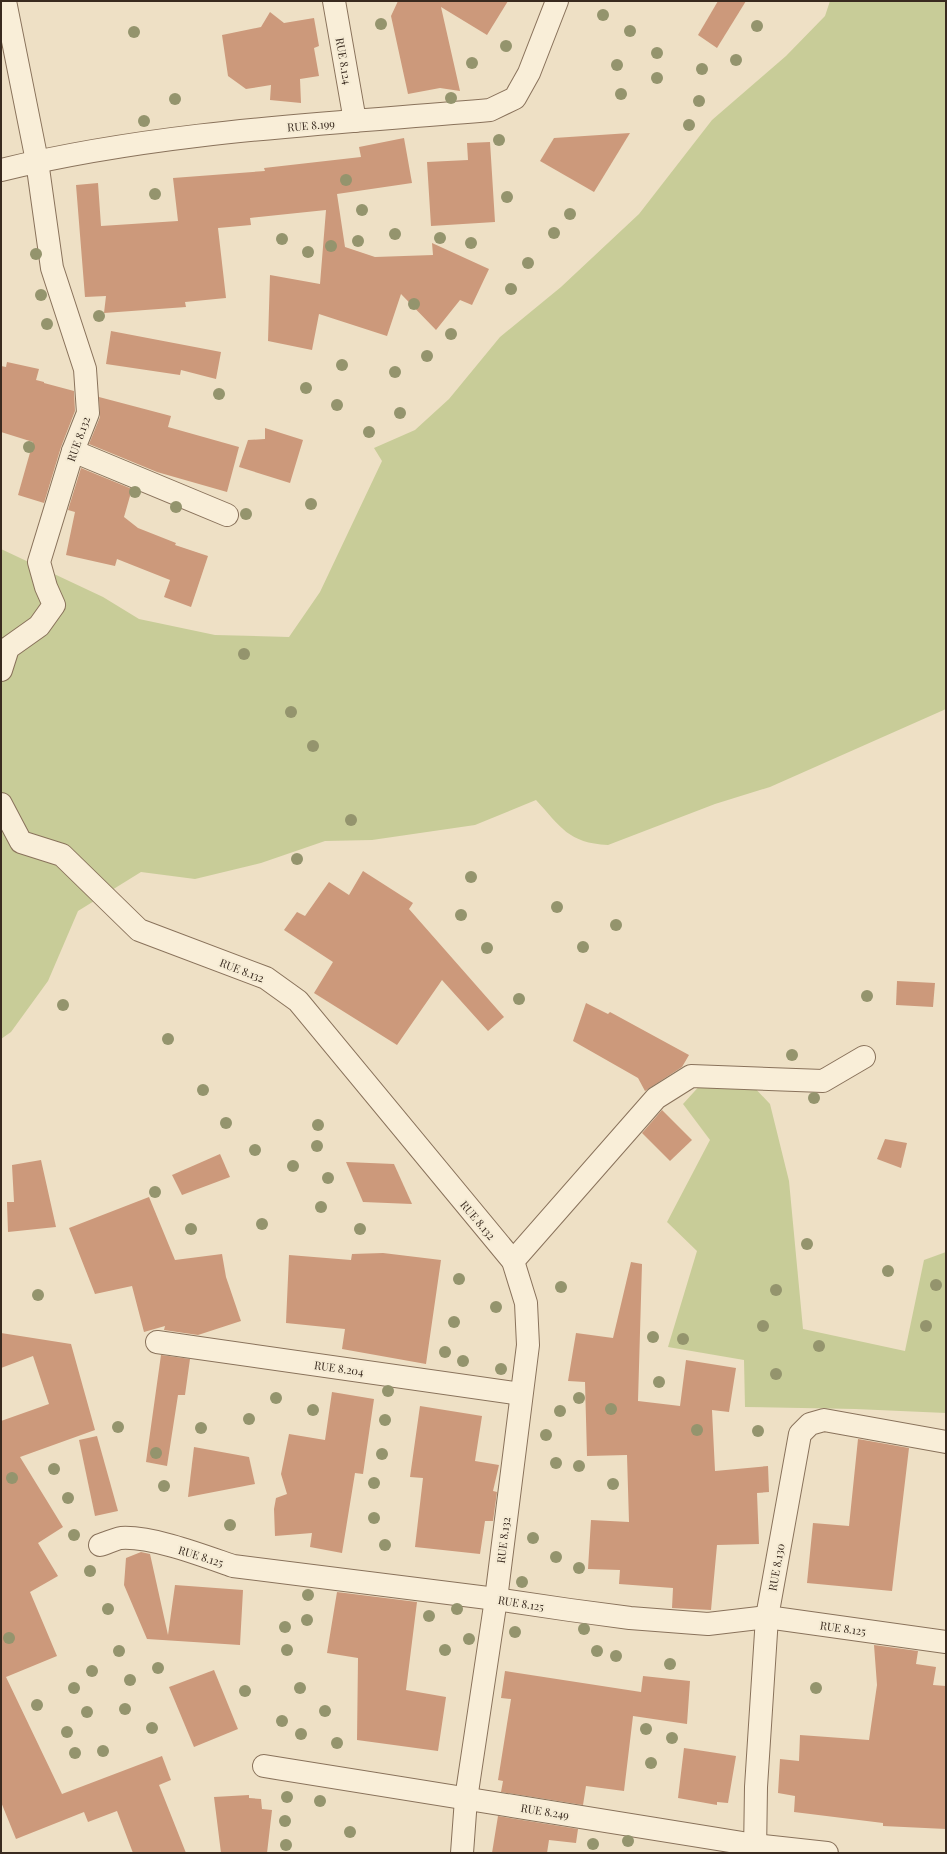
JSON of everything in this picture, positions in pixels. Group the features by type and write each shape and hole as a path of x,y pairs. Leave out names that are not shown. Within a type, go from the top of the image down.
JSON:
{"street":[{"name":"RUE 8.132","path":"1,670 8,648 39,626 54,605 46,587 39,562 73,451 88,413 85,369 52,268 37,161 5,1"},
{"name":"RUE 8.124","path":"334,1 355,121"},
{"name":"RUE 8.199","path":"1,170 37,161 169,139 490,110 515,98 529,73 557,1"},
{"path":"73,451 227,515"},
{"name":"RUE 8.132","path":"1,804 21,842 62,855 139,930 266,978 298,1001 513,1261 526,1303 528,1345 496,1599 466,1799 462,1853"},
{"path":"513,1261 656,1098 691,1076 823,1081 864,1058"},
{"name":"RUE 8.204","path":"157,1342 521,1394"},
{"name":"RUE 8.130","path":"755,1849 756,1787 767,1617 800,1434 810,1424 824,1420 946,1442"},
{"name":"RUE 8.125","path":"100,1545 121,1538 146,1540 234,1566 496,1599 570,1610 708,1624 767,1617 946,1642"},
{"name":"RUE 8.249","path":"264,1766 755,1849 826,1853"}],"green space":[{"path":"830,1 946,1 946,709 770,787 715,804 608,845 594,844 583,841 566,832 536,800 475,825 372,840 325,841 261,863 195,879 141,872 78,911 48,981 11,1032 1,1039 1,549 103,597 139,619 215,635 289,637 320,592 382,461 374,448 415,430 449,399 500,337 561,287 639,214 712,120 786,56 825,16"},
{"path":"703,1082 750,1083 770,1104 789,1181 803,1329 905,1351 924,1260 946,1252 946,1413 855,1409 745,1407 744,1360 668,1347 697,1251 667,1222 710,1140 683,1104"}],"building":[{"path":"398,1 508,1 487,35 441,7 460,91 440,88 408,94 391,16"},
{"path":"718,1 746,1 717,48 698,35"},
{"path":"270,12 284,23 314,18 319,46 314,48 319,76 300,79 301,103 270,100 271,85 246,89 228,76 222,35 261,27"},
{"path":"630,133 594,192 540,161 554,138"},
{"path":"404,138 412,183 337,194 345,247 375,257 433,255 432,243 489,269 472,305 460,300 436,330 401,294 387,336 319,314 312,350 268,341 270,275 320,284 326,210 250,218 251,225 218,228 226,298 185,302 186,307 104,313 106,296 85,297 76,185 98,183 101,226 178,221 173,178 265,171 264,168 361,157 359,147"},
{"path":"490,142 495,222 431,226 427,162 468,160 467,143"},
{"path":"111,331 221,352 216,379 181,370 180,375 106,364"},
{"path":"7,362 39,369 36,380 74,391 75,411 61,447 44,503 18,495 33,442 1,432 1,366 6,367"},
{"path":"99,397 171,416 168,427 239,447 227,492 157,472 89,444 100,417"},
{"path":"265,428 303,440 290,483 239,467 248,440 265,439"},
{"path":"81,468 132,489 124,517 138,528 176,543 175,545 208,556 191,607 164,597 170,580 117,559 115,566 66,555 75,512 68,510"},
{"path":"363,871 413,903 409,909 504,1017 488,1031 442,980 397,1045 314,993 333,962 284,930 297,912 305,916 329,882 349,895"},
{"path":"897,981 935,983 933,1007 896,1005"},
{"path":"586,1003 608,1014 610,1012 689,1055 682,1067 645,1091 638,1078 573,1041"},
{"path":"662,1110 692,1140 670,1161 642,1133"},
{"path":"885,1139 907,1143 901,1168 877,1159"},
{"path":"220,1154 230,1177 182,1195 172,1175"},
{"path":"41,1160 56,1227 8,1232 7,1202 14,1202 12,1165"},
{"path":"346,1162 394,1164 412,1204 363,1202"},
{"path":"149,1197 175,1260 222,1254 226,1277 241,1321 198,1335 164,1330 165,1326 144,1332 132,1286 95,1294 69,1228"},
{"path":"383,1253 441,1260 426,1364 342,1349 345,1329 286,1323 289,1255 351,1260 352,1254"},
{"path":"631,1262 642,1264 638,1401 680,1406 686,1360 736,1368 729,1412 712,1410 715,1471 768,1466 769,1492 757,1493 759,1544 717,1545 711,1610 672,1608 673,1588 619,1584 620,1570 588,1569 591,1520 629,1522 627,1455 587,1456 585,1382 568,1381 576,1333 613,1338"},
{"path":"1,1333 71,1344 95,1430 20,1457 63,1527 38,1543 58,1576 30,1592 57,1656 6,1677 62,1794 162,1756 171,1780 159,1785 186,1853 133,1853 117,1811 88,1822 84,1812 16,1839 1,1802 1,1421 49,1404 33,1356 1,1368"},
{"path":"161,1355 190,1359 185,1395 178,1395 167,1466 146,1462"},
{"path":"332,1392 374,1399 363,1474 355,1473 342,1553 310,1547 312,1533 275,1536 274,1509 276,1498 287,1494 281,1474 289,1434 325,1440"},
{"path":"420,1406 482,1416 475,1461 499,1465 493,1491 497,1492 493,1521 485,1521 480,1554 415,1547 423,1478 410,1477"},
{"path":"97,1436 118,1511 95,1516 79,1440"},
{"path":"858,1439 909,1448 892,1591 807,1583 813,1523 849,1526"},
{"path":"194,1447 249,1457 255,1484 188,1497"},
{"path":"141,1552 150,1554 168,1635 175,1585 243,1590 240,1645 147,1639 124,1585 126,1558"},
{"path":"337,1592 417,1602 406,1690 446,1697 438,1751 357,1740 358,1658 327,1653"},
{"path":"874,1645 918,1651 916,1664 936,1667 933,1685 946,1686 946,1829 883,1826 883,1823 794,1812 795,1796 778,1793 780,1759 799,1761 800,1735 869,1740 877,1685"},
{"path":"214,1670 238,1729 194,1747 169,1687"},
{"path":"505,1671 641,1692 643,1676 690,1681 687,1724 633,1716 624,1791 586,1786 583,1805 501,1792 503,1781 498,1780 511,1699 501,1698"},
{"path":"684,1748 736,1756 728,1803 717,1802 717,1805 678,1798"},
{"path":"249,1795 249,1798 261,1799 262,1809 272,1810 267,1853 221,1853 214,1797"},
{"path":"498,1816 578,1829 576,1843 549,1840 547,1853 492,1853"}]}
